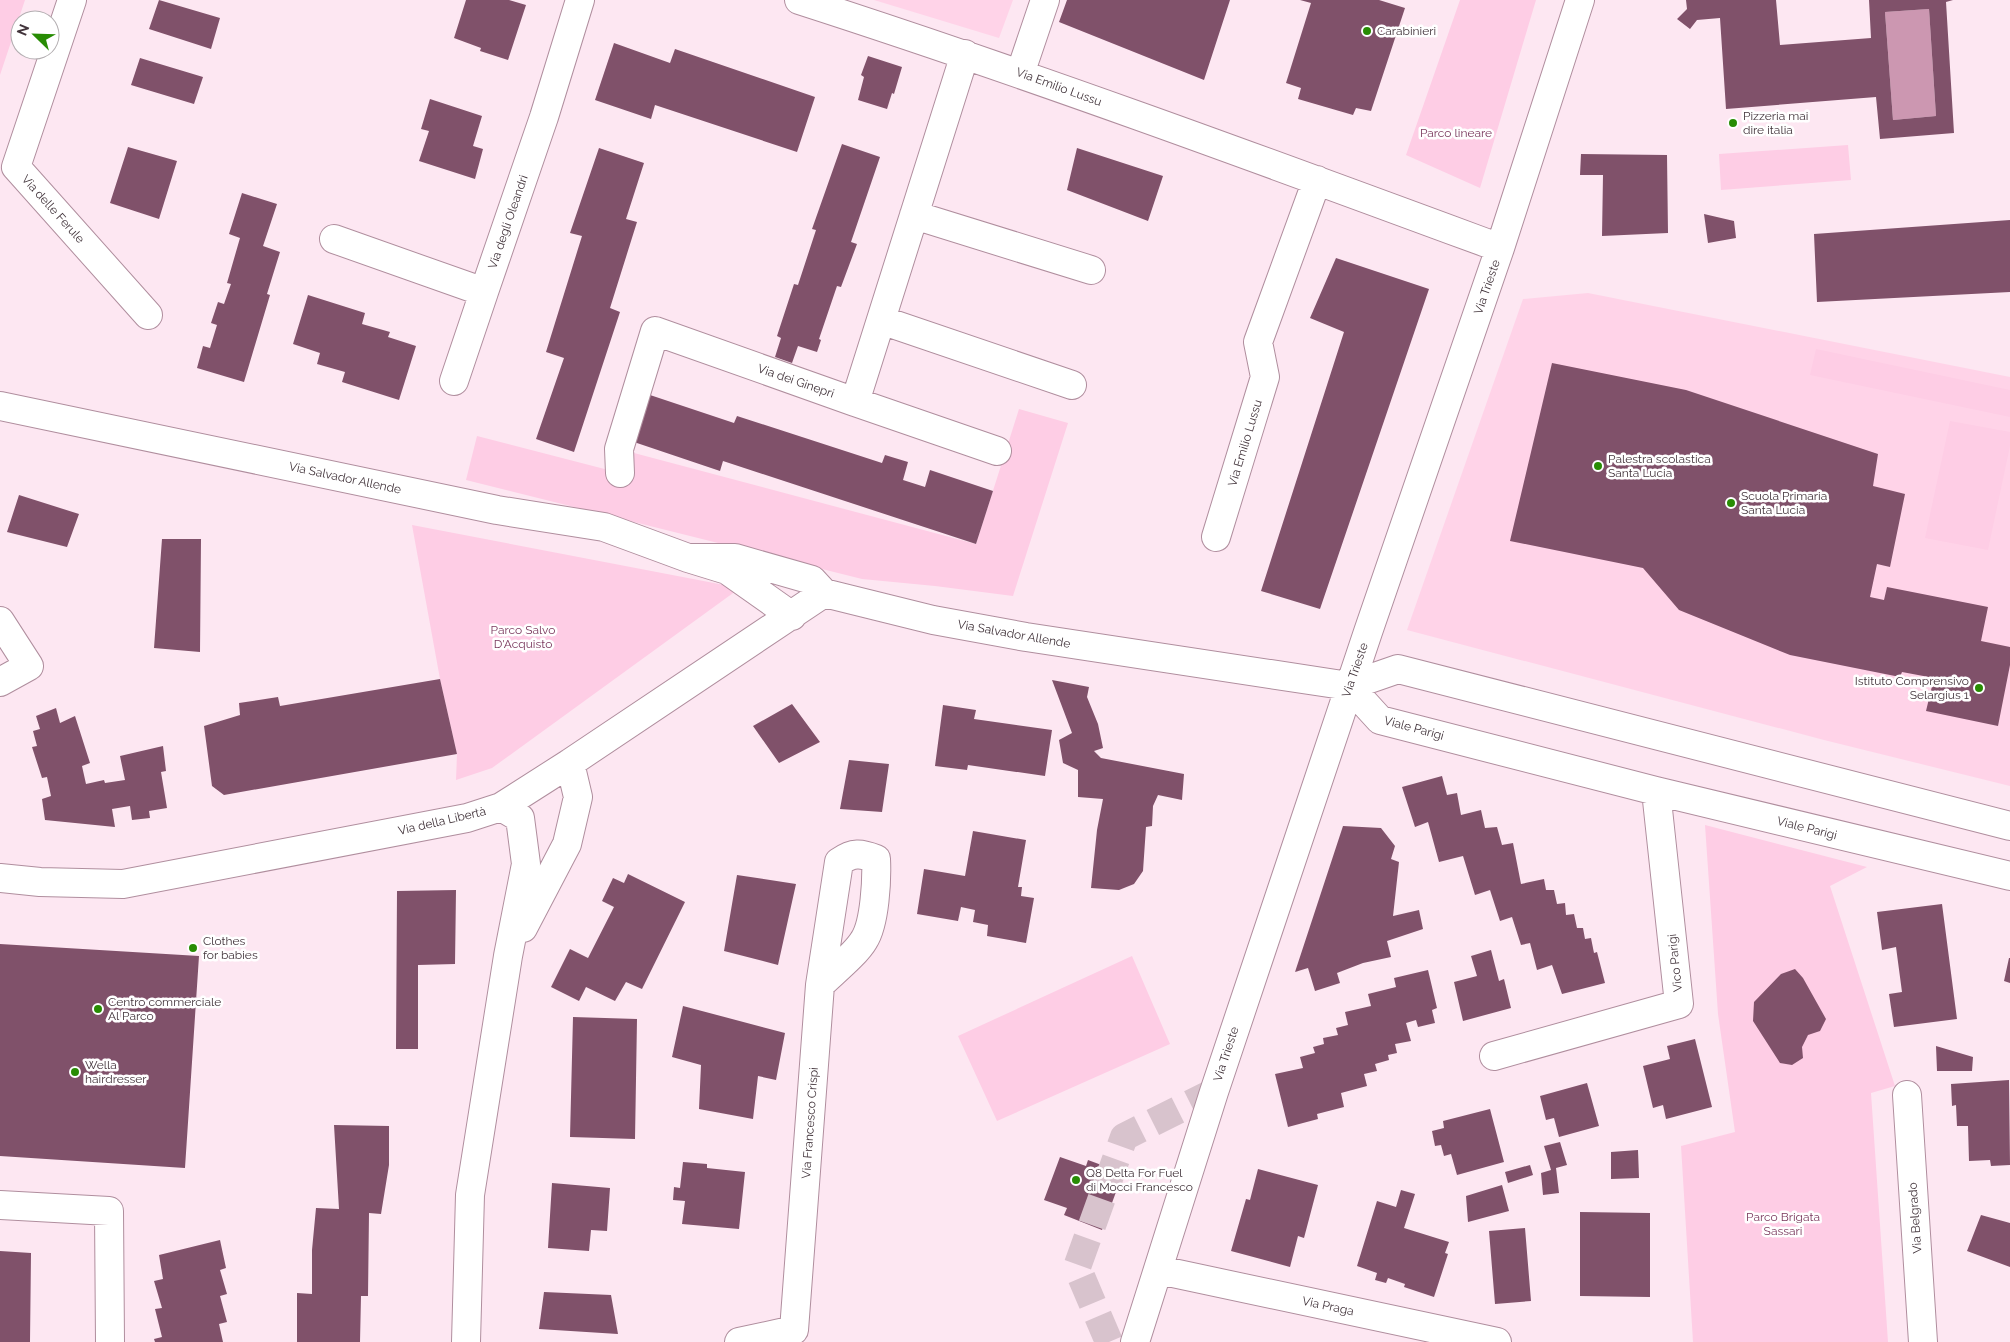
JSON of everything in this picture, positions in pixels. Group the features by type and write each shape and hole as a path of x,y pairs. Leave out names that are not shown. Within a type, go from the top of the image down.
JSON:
{"street":[{"name":"Via delle Ferule","path":"72,0 16,167 148,314"},
{"name":"Via degli Oleandri","path":"454,381 544,117 580,0"},
{"name":"Via Emilio Lussu","path":"799,0 965,54 1317,180 1500,248"},
{"path":"1020,74 1045,0"},
{"name":"Via Trieste","path":"1135,1342 1214,1092 1500,248 1580,0"},
{"path":"855,402 965,54"},
{"name":"Via Emilio Lussu","path":"1216,537 1265,377 1258,342 1317,180"},
{"path":"914,215 1091,270"},
{"path":"334,239 484,292"},
{"path":"882,320 1072,386"},
{"name":"Via dei Ginepri","path":"620,473 619,449 655,331 997,451"},
{"name":"Via Salvador Allende","path":"0,406 498,510 604,527 688,558 727,570 792,616"},
{"name":"Via Salvador Allende","path":"688,558 735,558 812,580 824,593 933,620 1026,637 1350,686"},
{"name":"Via della Libertà","path":"0,878 40,882 124,884 467,818 501,807 824,593"},
{"path":"0,621 29,666 0,682"},
{"path":"1350,686 1398,669 2010,826"},
{"name":"Viale Parigi","path":"1350,686 1380,720 1656,791 2010,876"},
{"path":"508,956 567,844 578,797 570,763"},
{"name":"Vico Parigi","path":"1494,1056 1679,1004 1656,791"},
{"path":"466,1342 470,1196 508,956 526,864 520,818 501,807"},
{"name":"Via Francesco Crispi","path":"739,1342 794,1330 820,985 839,862 849,855 862,853 876,859 877,874 872,917 864,940 820,985"},
{"name":"Via Belgrado","path":"1907,1095 1923,1342"},
{"path":"0,1205 109,1211 110,1342"},
{"name":"Via Praga","path":"1159,1270 1497,1342"}],"shaded area":[{"path":"874,0 1013,0 999,38"},
{"path":"1929,9 1936,116 1893,120 1885,12"},
{"name":"Scuola Primaria Santa Lucia","path":"1588,293 2010,377 2010,786 1824,740 1407,630 1523,299"}],"green space":[{"path":"0,0 25,0 22,10 10,10 10,45 0,75"},
{"name":"Parco lineare","path":"1460,0 1536,0 1480,188 1406,155"},
{"path":"1848,145 1851,180 1721,190 1719,154"},
{"path":"1816,349 2010,390 2010,417 1810,375"},
{"path":"1019,409 1068,423 1013,596 862,579 466,480 477,436 620,473 619,449 976,544"},
{"path":"1950,421 2010,432 2010,446 1988,550 1925,538"},
{"name":"Parco Salvo D'Acquisto","path":"412,525 740,588 492,768 456,780 457,754 440,679"},
{"name":"Parco Brigata Sassari","path":"1705,825 1867,867 1830,886 1895,1086 1871,1093 1888,1342 1693,1342 1681,1146 1735,1132 1718,1014"},
{"path":"1132,956 1170,1044 997,1121 958,1036"}],"building":[{"path":"159,0 220,18 211,49 149,29"},
{"path":"466,0 509,0 526,5 508,60 480,51 481,48 454,38"},
{"path":"1067,0 1230,0 1204,80 1059,22"},
{"path":"1300,0 1379,0 1405,8 1371,111 1356,108 1353,115 1298,99 1301,88 1286,83 1311,3"},
{"path":"1686,0 1776,0 1780,45 1871,38 1869,0 1953,0 1946,2 1954,133 1880,139 1876,97 1726,109 1720,18 1697,20 1690,29 1677,19 1687,9","holes":["1929,9 1936,116 1893,120 1885,12"]},
{"path":"614,43 670,63 675,49 815,97 797,152 655,105 651,119 595,100"},
{"path":"868,56 902,67 894,94 892,93 887,109 858,100 864,77 861,75"},
{"path":"140,58 203,77 194,104 131,85"},
{"path":"430,99 482,116 473,146 483,149 475,179 419,161 429,131 421,129"},
{"path":"842,144 880,157 851,242 857,244 841,287 837,286 819,339 821,340 817,352 798,346 792,363 775,357 781,338 777,336 794,284 798,285 816,230 812,229"},
{"path":"128,147 177,161 159,219 110,203"},
{"path":"599,148 644,163 626,219 637,222 610,308 620,312 574,452 536,439 564,358 546,352 582,236 570,233"},
{"path":"1077,148 1163,176 1148,221 1067,190"},
{"path":"1581,154 1667,155 1668,233 1602,236 1603,175 1580,175"},
{"path":"242,193 277,204 263,246 280,252 267,294 270,295 244,382 197,368 203,346 210,348 217,325 211,323 218,302 224,304 231,284 227,283 240,238 229,234"},
{"path":"1704,214 1734,221 1736,238 1708,243"},
{"path":"2010,220 2010,292 1817,302 1814,234"},
{"path":"1336,258 1429,289 1320,609 1261,591 1344,332 1310,318"},
{"path":"308,295 365,313 362,324 390,332 388,337 416,346 399,400 342,382 345,372 317,364 320,353 293,344"},
{"path":"1552,363 1686,390 1878,454 1873,486 1905,494 1890,567 1877,564 1870,597 1884,600 1887,587 1988,607 1981,641 2010,647 2010,665 1998,726 1926,711 1934,678 1902,672 1900,677 1790,655 1679,610 1643,568 1510,541"},
{"path":"647,394 734,423 737,416 882,463 885,455 908,462 903,480 925,487 930,470 993,491 976,544 723,461 720,471 631,441"},
{"path":"19,495 79,514 67,547 7,532"},
{"path":"162,539 201,539 200,652 154,648"},
{"path":"440,679 457,754 224,795 212,786 204,726 240,715 239,703 278,697 280,706"},
{"path":"1052,680 1089,687 1087,697 1098,724 1103,748 1094,751 1101,758 1184,774 1182,800 1158,795 1153,806 1152,826 1146,827 1143,871 1134,884 1119,890 1091,888 1097,830 1103,799 1078,797 1078,770 1063,763 1059,740 1072,733"},
{"path":"792,704 820,742 779,763 753,726"},
{"path":"943,705 976,710 974,719 1052,730 1045,776 968,765 967,770 935,766"},
{"path":"56,708 60,723 75,716 90,763 82,766 86,784 104,780 105,783 125,780 120,756 163,746 166,771 161,772 167,808 149,811 150,818 132,820 130,806 112,809 115,827 45,820 42,799 51,796 47,777 42,778 32,747 37,746 33,731 40,729 36,716"},
{"path":"849,760 889,764 882,812 840,809"},
{"path":"1442,776 1447,795 1457,793 1461,815 1481,810 1485,828 1497,827 1502,845 1513,843 1521,884 1544,879 1546,890 1554,890 1557,904 1565,903 1566,915 1574,914 1577,928 1583,928 1585,939 1591,938 1594,953 1597,952 1605,983 1562,994 1552,965 1537,970 1530,943 1521,945 1512,917 1500,921 1490,890 1475,895 1463,856 1439,862 1428,822 1415,827 1402,787"},
{"path":"1343,826 1381,828 1395,846 1391,859 1399,862 1393,916 1419,910 1423,929 1387,941 1391,957 1363,963 1337,973 1340,983 1315,991 1308,968 1295,972"},
{"path":"973,831 1026,840 1018,887 1022,887 1021,896 1034,898 1026,943 987,936 988,925 973,922 975,910 961,907 958,921 917,914 924,869 965,876"},
{"path":"628,874 685,902 642,989 626,982 615,1001 586,987 579,1001 551,987 570,949 588,958 614,907 602,901 613,878 624,883"},
{"path":"737,875 796,884 778,965 724,951"},
{"path":"456,890 455,964 418,965 418,1049 396,1049 397,891"},
{"path":"1942,904 1957,1019 1894,1027 1889,994 1902,992 1896,947 1882,950 1877,912"},
{"name":"Centro commerciale Al Parco","path":"0,944 199,956 185,1168 0,1156"},
{"path":"1491,950 1499,981 1504,979 1511,1008 1463,1021 1454,982 1477,976 1471,956"},
{"path":"2010,958 2010,983 2004,981"},
{"path":"1795,969 1803,978 1826,1019 1820,1031 1808,1035 1802,1047 1803,1058 1792,1065 1780,1063 1753,1021 1754,1002 1781,974"},
{"path":"1428,970 1437,1008 1432,1010 1435,1023 1418,1027 1416,1020 1406,1023 1411,1041 1395,1044 1397,1053 1388,1055 1389,1060 1375,1064 1377,1071 1364,1074 1367,1086 1341,1093 1344,1107 1317,1114 1318,1119 1288,1127 1275,1074 1303,1068 1300,1057 1315,1053 1313,1047 1324,1044 1323,1038 1338,1035 1336,1028 1348,1025 1345,1012 1371,1006 1368,994 1396,987 1394,978"},
{"path":"683,1006 785,1033 776,1080 758,1076 753,1119 699,1109 701,1065 672,1057"},
{"path":"573,1017 637,1019 635,1139 570,1137"},
{"path":"1695,1039 1712,1107 1666,1119 1663,1105 1653,1108 1643,1066 1670,1059 1667,1046"},
{"path":"1936,1046 1973,1057 1972,1071 1937,1071"},
{"path":"2009,1080 2010,1165 1991,1166 1990,1160 1969,1161 1968,1126 1957,1126 1956,1105 1952,1106 1951,1084"},
{"path":"1587,1083 1599,1126 1559,1137 1554,1118 1546,1120 1540,1096"},
{"path":"1490,1109 1504,1162 1457,1175 1451,1154 1444,1156 1441,1145 1435,1146 1432,1131 1444,1128 1443,1121"},
{"path":"334,1125 389,1126 389,1165 381,1214 369,1213 368,1296 361,1296 360,1342 297,1342 297,1293 312,1294 312,1250 316,1208 339,1209"},
{"path":"1560,1142 1567,1165 1556,1168 1559,1193 1543,1195 1541,1173 1551,1170 1544,1146"},
{"path":"1638,1150 1639,1178 1611,1179 1611,1152"},
{"path":"1060,1157 1086,1166 1088,1160 1123,1173 1102,1230 1064,1215 1067,1208 1044,1200"},
{"path":"683,1162 707,1164 707,1168 745,1172 739,1229 682,1224 685,1201 673,1200 674,1187 680,1188"},
{"path":"1530,1165 1533,1175 1508,1183 1505,1172"},
{"path":"1258,1169 1318,1185 1304,1238 1298,1236 1290,1267 1231,1251 1246,1199 1250,1200"},
{"path":"552,1183 610,1188 607,1231 591,1230 589,1251 548,1248"},
{"path":"1502,1185 1509,1211 1468,1222 1466,1196"},
{"path":"1401,1190 1415,1194 1404,1228 1449,1242 1445,1253 1448,1254 1434,1297 1404,1287 1405,1284 1388,1278 1386,1283 1375,1280 1377,1273 1357,1266 1377,1201 1396,1207"},
{"path":"1580,1212 1650,1213 1650,1297 1580,1296"},
{"path":"1981,1215 2010,1223 2010,1267 1967,1251"},
{"path":"1525,1228 1531,1301 1495,1304 1489,1231"},
{"path":"220,1240 226,1268 220,1270 227,1294 220,1296 227,1322 219,1324 223,1342 155,1342 154,1339 162,1337 155,1309 162,1308 154,1281 163,1279 159,1255"},
{"path":"0,1251 31,1253 30,1342 0,1342"},
{"path":"544,1292 611,1295 618,1334 539,1329"}],"tunnel":[{"path":"1109,1342 1077,1267 1124,1137 1214,1092"}],"place":[{"name":"Carabinieri","path":"1367,31"},
{"name":"Pizzeria mai dire italia","path":"1733,123"},
{"name":"Palestra scolastica Santa Lucia","path":"1598,466"},
{"name":"Scuola Primaria Santa Lucia","path":"1731,503"},
{"name":"Istituto Comprensivo Selargius 1","path":"1979,688"},
{"name":"Clothes for babies","path":"193,948"},
{"name":"Centro commerciale Al Parco","path":"98,1009"},
{"name":"Wella hairdresser","path":"75,1072"},
{"name":"Q8 Delta For Fuel di Mocci Francesco","path":"1076,1180"}]}
